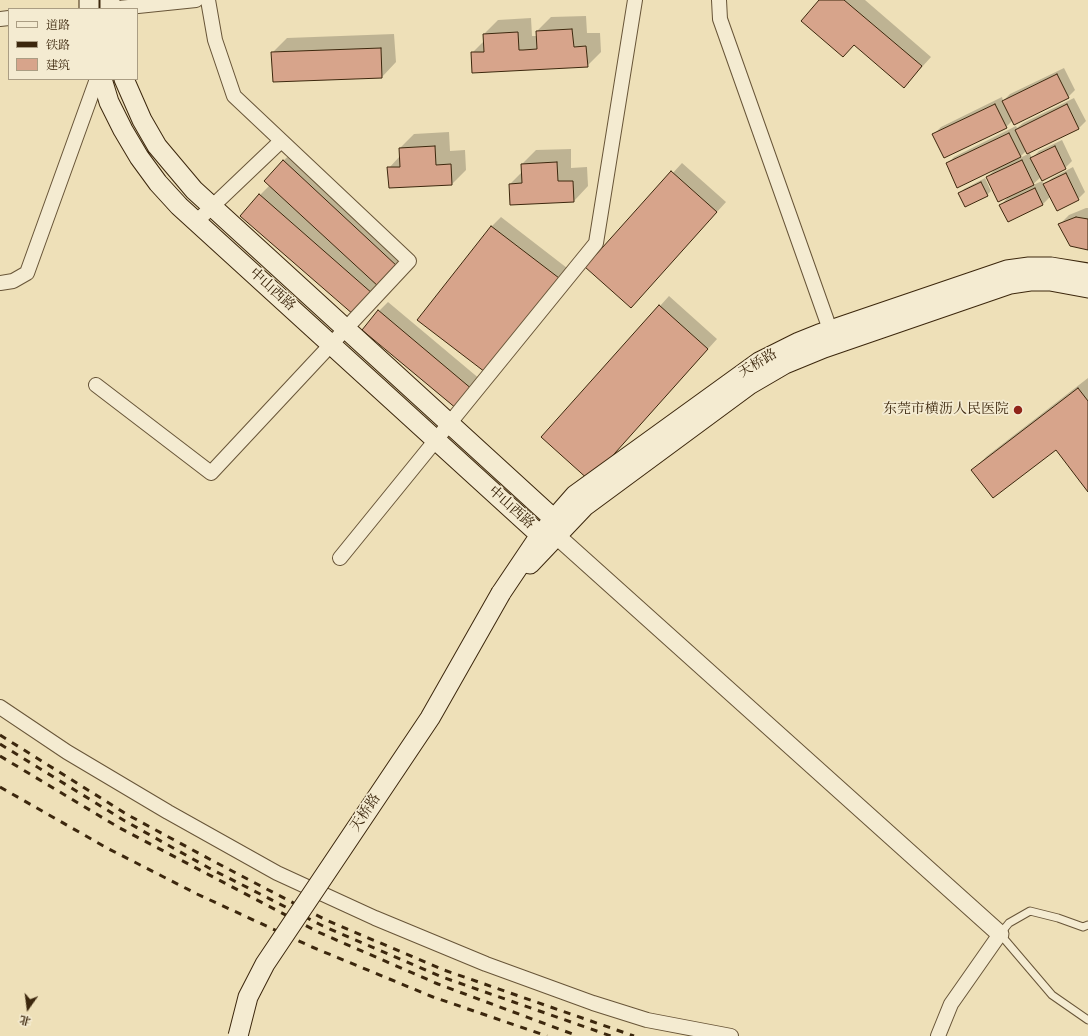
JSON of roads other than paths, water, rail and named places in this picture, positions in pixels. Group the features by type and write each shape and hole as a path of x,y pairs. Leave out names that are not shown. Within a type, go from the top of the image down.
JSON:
{"main road":[{"name":"中山西路","path":"102,80 109,102 123,130 139,158 158,183 197,222 436,440 551,530"},
{"name":"中山西路","path":"124,80 142,120 157,146 174,169 212,207 449,423 551,530"},
{"name":"天桥路","path":"238,1036 248,997 265,964 430,718 501,593 551,530 749,385 832,337 1007,270 1029,266 1051,267 1088,274"},
{"name":"天桥路","path":"832,337 1010,284 1030,281 1050,281 1088,288"}],"street":[{"path":"120,8 196,0"},
{"path":"96,385 211,474 409,262 234,96 215,40 208,0"},
{"path":"340,558 596,243 635,0"},
{"path":"719,0 720,19 832,337"},
{"path":"0,283 13,281 27,273 97,80"},
{"path":"197,222 281,141"},
{"path":"551,530 1000,934 951,1004 938,1036"},
{"path":"0,707 67,752 168,812 277,873 375,918 486,964 593,1003 647,1020 731,1036"}],"lane":[{"path":"1086,928 1058,918 1030,911 1009,922 1000,934 1052,995 1088,1020"}],"railway":[{"path":"0,735 128,815 326,920 444,970 634,1036"},
{"path":"0,744 125,821 209,868 323,926 442,977 611,1036"},
{"path":"0,756 118,827 318,932 438,984 578,1036"},
{"path":"0,787 107,848 197,894 312,947 433,997 547,1036"}],"place":[{"name":"东莞市横沥人民医院","path":"1018,410"}]}
